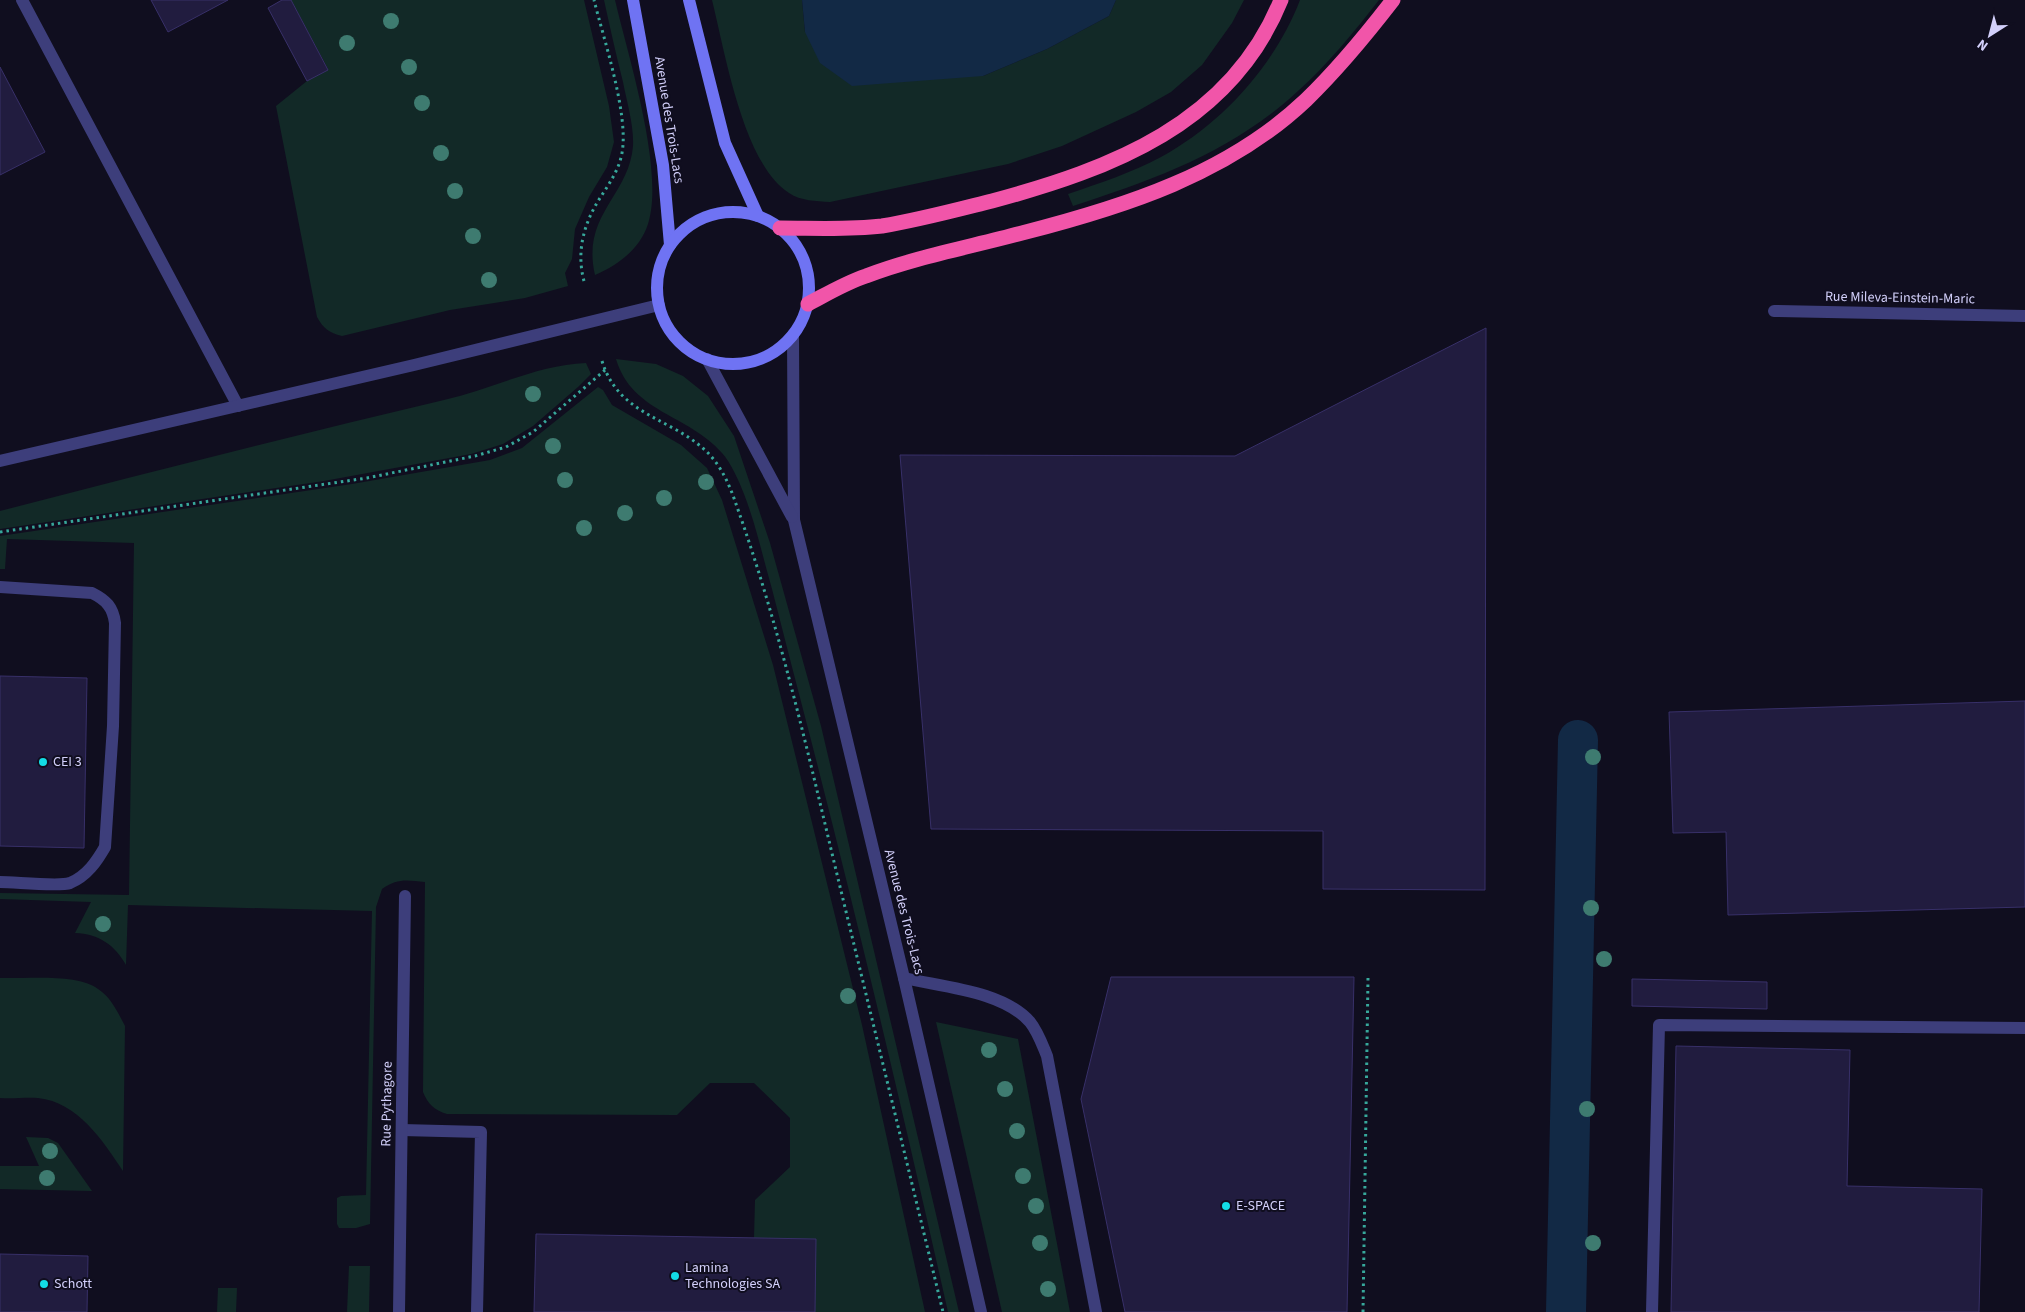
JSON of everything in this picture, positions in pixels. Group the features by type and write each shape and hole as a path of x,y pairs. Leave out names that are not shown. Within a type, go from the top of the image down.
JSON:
{"highway":[{"path":"780,228 882,226 1020,193 1106,166 1156,140 1200,109 1235,74 1255,47 1281,0"},
{"path":"808,304 866,276 1088,216 1160,191 1211,166 1256,139 1305,100 1360,42 1393,0"}],"main road":[{"name":"Avenue des Trois-Lacs","path":"633,0 664,164 670,245"},
{"path":"689,0 725,143 758,216"},
{"name":"Avenue des Trois-Lacs","path":"738,212 758,216 780,228 792,239 802,254 808,270 808,304 802,320 793,335 780,349 763,358 744,363 725,363 707,359 690,350 676,338 666,322 659,305 657,285 661,264 670,245 683,230 699,220 718,213 738,212"}],"street":[{"path":"22,0 238,406"},
{"path":"0,461 659,305"},
{"name":"Rue Mileva-Einstein-Maric","path":"1774,311 2025,316"},
{"name":"Avenue des Trois-Lacs","path":"793,335 794,520 904,978 981,1312"},
{"name":"Avenue des Trois-Lacs","path":"707,359 794,520"},
{"path":"0,587 92,593 103,598 113,611 115,624 112,726 105,847 98,860 88,871 70,883 0,882"},
{"name":"Rue Pythagore","path":"399,1312 405,896"},
{"path":"904,978 997,999 1020,1013 1030,1022 1040,1038 1047,1056 1096,1312"},
{"path":"1652,1312 1659,1025 2025,1028"},
{"path":"402,1130 481,1132 477,1312"}],"path":[{"path":"584,281 580,268 581,246 586,227 592,211 618,167 623,142 620,110 594,0"},
{"path":"602,361 605,370 624,399 678,431 708,453 724,474 736,503 786,663 943,1312"},
{"path":"0,532 367,478 475,456 506,447 533,432 605,370"},
{"path":"1363,1312 1368,978"}],"green space":[{"path":"291,0 584,0 609,106 614,142 607,167 589,197 575,229 572,259 565,273 568,286 525,298 450,310 342,336 330,332 324,327 317,317 276,106 307,81 328,69"},
{"path":"604,0 615,0 636,82 648,145 652,175 652,201 648,224 640,241 620,261 595,275 592,254 594,237 600,221 630,163 633,146 630,114"},
{"path":"712,0 802,0 805,32 983,76 1047,49 1109,16 1116,0 1244,0 1232,23 1202,65 1171,92 1136,112 1062,146 1008,164 830,202 804,199 789,193 773,179 759,158 738,105"},
{"path":"1300,0 1379,0 1309,81 1273,112 1247,131 1220,147 1163,174 1073,206 1068,194 1104,182 1150,163 1205,128 1225,110 1261,70 1289,24"},
{"path":"616,359 656,364 683,376 708,396 734,436 770,543 821,726 959,1312 948,1312 899,1097 847,883 772,589 756,530 742,489 729,462 722,453 693,429 662,412 635,391 624,377"},
{"path":"586,363 591,374 533,426 503,444 471,454 324,481 0,529 0,511 444,400 550,368"},
{"path":"598,387 603,390 612,405 681,445 707,468 722,500 773,665 862,1025 925,1312 815,1312 754,1238 755,1200 790,1167 790,1118 754,1083 710,1083 677,1115 447,1114 438,1111 432,1106 423,1092 425,882 402,881 387,885 382,889 376,907 370,1224 356,1228 339,1228 337,1224 337,1198 341,1196 366,1195 372,911 128,905 126,965 111,946 99,938 75,933 91,902 0,899 0,893 129,895 134,543 7,539 5,569 0,569 0,536 352,484 490,460 522,448"},
{"path":"0,978 51,978 78,981 89,984 103,992 114,1006 125,1026 123,1171 98,1136 77,1115 65,1107 52,1101 38,1098 0,1098"},
{"path":"936,1022 1018,1039 1070,1312 1002,1312"},
{"path":"26,1137 48,1138 58,1143 92,1191 0,1189 0,1166 39,1166"},
{"path":"349,1266 370,1266 369,1312 347,1312"},
{"path":"218,1288 237,1288 236,1312 217,1312"}],"water":[{"path":"802,0 1116,0 1109,16 1047,49 983,76 852,86 820,63 805,32"}],"building":[{"path":"151,0 228,0 168,32"},
{"path":"282,0 291,0 328,70 307,81 268,8"},
{"path":"0,67 45,152 0,175"},
{"path":"1486,328 1485,890 1323,889 1323,831 931,829 900,455 1235,456"},
{"name":"CEI 3","path":"0,676 87,678 84,848 0,846"},
{"path":"2025,701 2025,907 1728,915 1726,832 1673,833 1669,712"},
{"name":"E-SPACE","path":"1111,977 1354,977 1347,1312 1125,1312 1081,1099"},
{"path":"1632,979 1767,982 1767,1009 1632,1006"},
{"path":"1676,1046 1850,1050 1847,1186 1982,1189 1979,1312 1671,1312"},
{"name":"Lamina Technologies SA","path":"536,1234 816,1239 815,1312 534,1312"},
{"name":"Schott","path":"0,1254 88,1256 87,1312 0,1312"}],"waterway":[{"path":"1566,1312 1578,740"}],"place":[{"name":"CEI 3","path":"43,762"},
{"name":"E-SPACE","path":"1226,1206"},
{"name":"Lamina Technologies SA","path":"675,1276"},
{"name":"Schott","path":"44,1284"}]}
